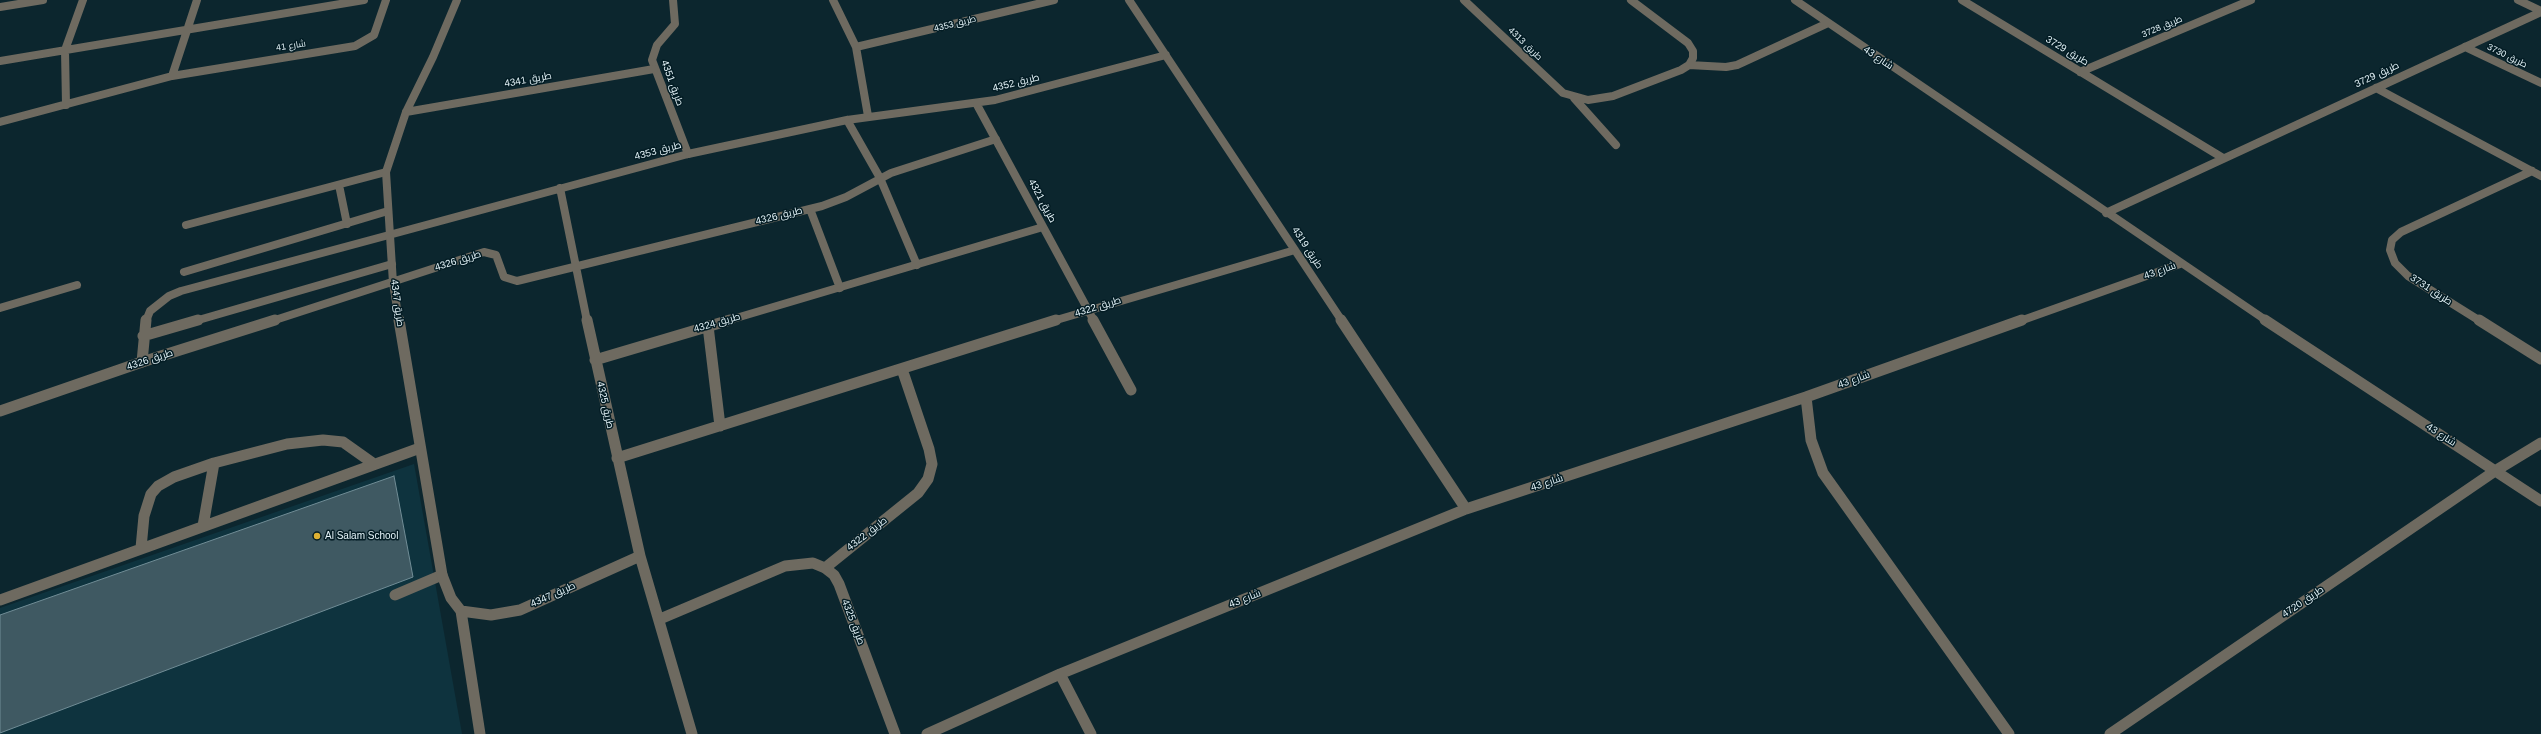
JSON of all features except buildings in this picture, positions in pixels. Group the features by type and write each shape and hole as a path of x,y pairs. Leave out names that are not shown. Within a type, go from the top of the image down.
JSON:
{"street":[{"path":"0,7 43,0"},
{"path":"66,105 65,50 82,0"},
{"path":"172,76 197,0"},
{"path":"0,61 359,0"},
{"name":"شارع 41","path":"0,122 172,76 361,44 374,35 386,0"},
{"name":"طريق 4347","path":"457,0 433,57 406,112 386,172 393,283 420,448 442,575 450,598 461,611 480,734"},
{"name":"طريق 4351","path":"673,0 675,24 654,52 654,69 688,154"},
{"path":"832,0 856,47 868,116"},
{"name":"طريق 4353","path":"856,47 1054,0"},
{"name":"طريق 4319","path":"1129,0 1466,509"},
{"name":"طريق 4313","path":"1464,0 1562,93 1574,98 1601,100 1689,65 1726,67 1737,65 1828,24"},
{"path":"1631,0 1688,44 1693,51 1693,58 1689,65"},
{"name":"شارع 43","path":"1795,0 2180,264 2541,501"},
{"name":"طريق 3729","path":"1962,0 2223,158"},
{"name":"طريق 3728","path":"2080,72 2251,0"},
{"path":"2518,0 2541,11"},
{"name":"طريق 3729","path":"2106,212 2541,11"},
{"name":"طريق 3730","path":"2465,47 2541,83"},
{"name":"طريق 4352","path":"868,116 976,103 1166,55"},
{"name":"طريق 4341","path":"406,112 654,69"},
{"name":"طريق 3731","path":"2376,88 2537,174"},
{"name":"طريق 4313","path":"1574,98 1616,145"},
{"name":"طريق 4321","path":"976,103 1130,390"},
{"name":"طريق 4353","path":"142,362 143,336 146,318 150,311 164,299 181,291 688,154 868,116"},
{"path":"847,120 880,178 917,266"},
{"name":"طريق 4326","path":"0,411 142,362 393,283 484,252 496,255 504,277 511,281 810,209 846,197 880,178 996,139"},
{"path":"186,225 386,172"},
{"name":"طريق 3731","path":"2537,174 2401,232 2392,240 2390,250 2395,263 2408,276 2541,359"},
{"path":"339,185 347,224"},
{"name":"طريق 4325","path":"560,188 595,360 640,556 660,619 692,734"},
{"path":"810,209 840,288"},
{"path":"184,272 388,211"},
{"name":"طريق 4324","path":"595,360 1043,228"},
{"name":"طريق 4322","path":"618,458 1088,310 1295,250"},
{"path":"143,336 392,264"},
{"name":"شارع 43","path":"927,734 1060,674 1466,509 1806,397 2180,264"},
{"path":"0,308 77,285"},
{"path":"708,326 720,426"},
{"name":"طريق 4322","path":"825,568 918,493 928,479 932,464 929,449 902,369"},
{"path":"1806,397 1811,440 1823,473 2009,734"},
{"path":"141,548 144,516 151,494 158,486 174,477 214,463 287,444 323,440 342,442 374,464"},
{"path":"2495,471 2541,443"},
{"path":"0,600 420,448"},
{"path":"203,526 214,463"},
{"name":"طريق 4720","path":"2110,734 2495,471"},
{"name":"طريق 4347","path":"461,611 491,615 520,610 640,556"},
{"path":"660,619 785,566 813,563 825,568"},
{"name":"طريق 4325","path":"825,568 834,574 839,584 895,734"},
{"path":"395,595 442,575"},
{"path":"1060,674 1091,734"}],"shaded area":[{"name":"Al Salam School","path":"414,464 462,734 0,734 0,608"}],"place":[{"name":"Al Salam School","path":"317,536"}]}
